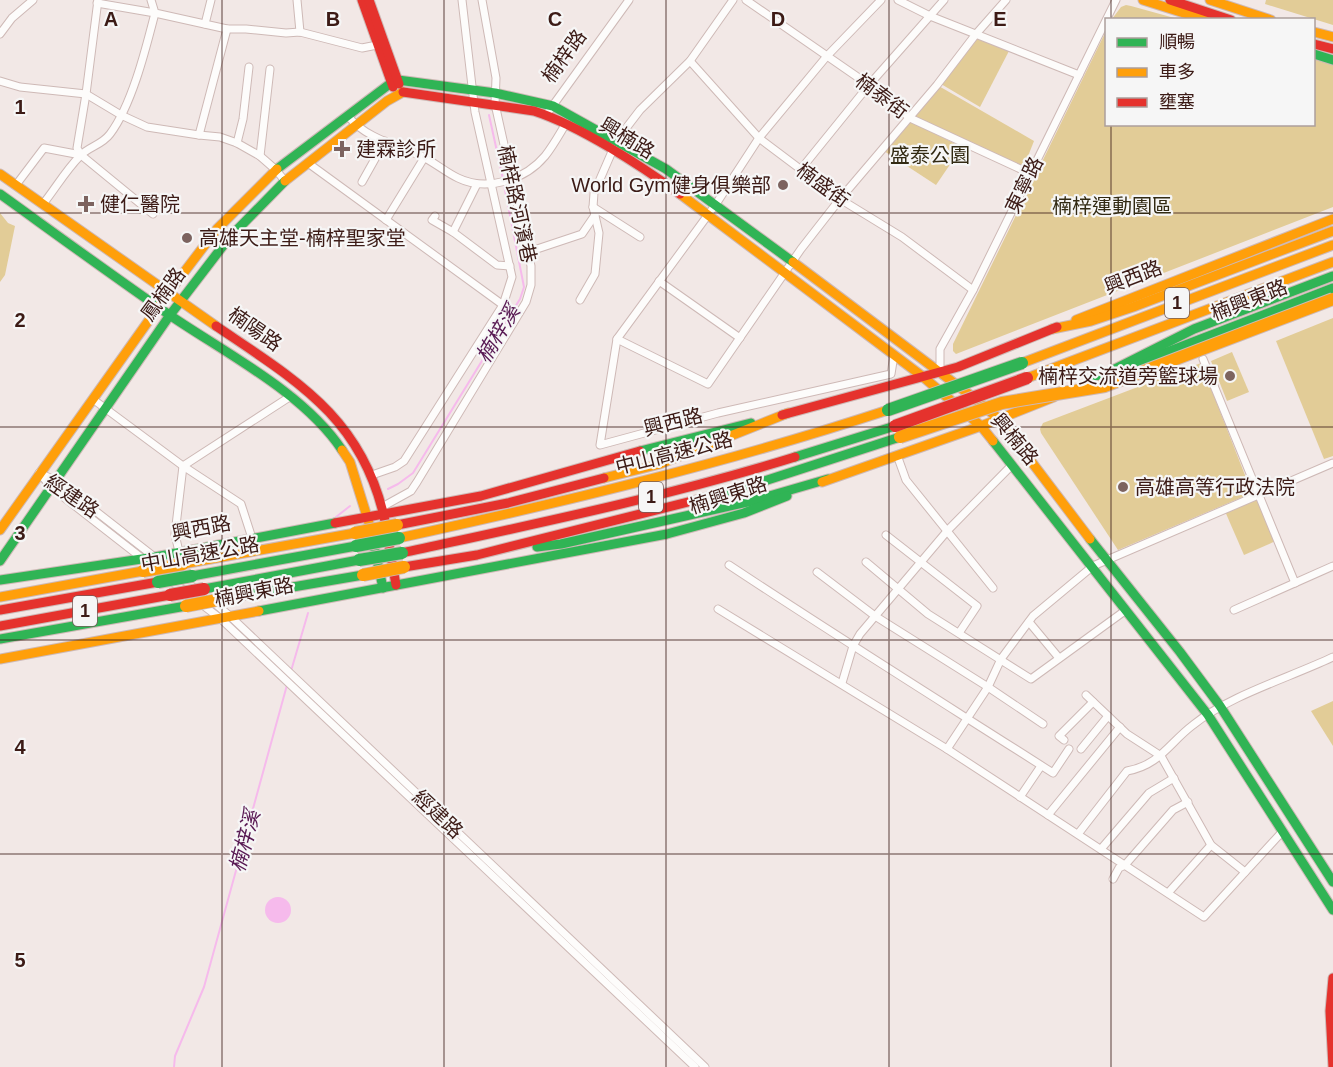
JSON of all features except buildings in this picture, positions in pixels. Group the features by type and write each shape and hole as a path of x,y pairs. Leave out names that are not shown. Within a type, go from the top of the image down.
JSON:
{"main road":[{"path":"362,0 397,88 495,98 549,110"},
{"path":"369,0 381,44"},
{"path":"1143,0 1200,18"},
{"path":"1170,0 1225,18"},
{"path":"1210,0 1265,18"},
{"path":"1315,32 1333,37"},
{"path":"1315,44 1333,49"},
{"path":"1315,54 1333,60"},
{"name":"鳳楠路","path":"0,530 169,292 217,229 276,170 352,121 397,88"},
{"name":"興楠路","path":"549,110 565,125 666,169 940,371 999,419 1106,561 1180,651 1220,706 1333,882"},
{"name":"興楠路","path":"549,110 616,146 922,376 981,426 1208,715 1333,910"},
{"name":"鳳楠路","path":"0,561 170,315 230,238 285,181 308,163 352,121"},
{"name":"楠陽路","path":"0,174 279,370 324,405 356,445 372,475 383,511 396,585"},
{"name":"楠陽路","path":"1,196 170,315 291,396 330,432 354,472 368,518 383,588"},
{"name":"興西路","path":"0,580 181,558 252,538 327,525 354,534 368,518 383,511 481,496 624,455 958,367 1333,219"},
{"path":"1052,329 1091,321 1133,307 1333,231"},
{"name":"中山高速公路","path":"0,610 192,576 354,534 398,532 504,516 716,464 810,437 1022,363 1333,245"},
{"name":"中山高速公路","path":"0,626 402,553 719,481 898,431 1027,378 1333,262"},
{"path":"1089,382 1194,329 1333,276"},
{"name":"楠興東路","path":"0,659 667,534 744,513 828,479 981,426 1333,288"},
{"path":"477,555 740,488 898,431 990,406 1104,386 1333,299"},
{"path":"398,532 660,464 788,413"},
{"path":"0,639 404,567 561,544 752,501 828,479"},
{"path":"0,597 147,562 354,534"},
{"path":"1333,978 1329,1020 1333,1067"}],"street":[{"path":"0,34 12,18 33,0"},
{"path":"43,204 81,155 103,141 121,115 143,59 155,13 151,0"},
{"path":"205,24 211,0"},
{"path":"297,0 300,32"},
{"path":"372,475 395,467 404,461 503,305 512,277 494,185 475,112 462,0"},
{"name":"楠梓路河濱巷","path":"383,511 411,490 417,482 526,302 531,285 531,266 495,98 496,78 482,0"},
{"name":"楠梓路","path":"549,110 629,0"},
{"path":"580,300 595,274 599,232 593,207 594,193 616,146 640,110 690,61 733,0"},
{"name":"楠泰街","path":"746,0 869,86 910,118 1029,173"},
{"path":"881,0 827,56 759,138 716,204 617,339 600,445 718,413 891,374 894,355"},
{"path":"898,0 930,16 1079,75"},
{"path":"801,169 944,0"},
{"path":"617,339 708,384 792,260 1006,0"},
{"name":"東寧路","path":"1107,18 1116,0"},
{"path":"153,214 81,155 76,145 86,94 97,2 227,29 300,32 362,48 381,44"},
{"name":"東寧路","path":"940,371 940,349 973,290 1105,22"},
{"path":"199,135 227,29"},
{"name":"楠盛街","path":"690,61 759,138 840,199 902,237 973,290"},
{"path":"237,143 243,119 249,67"},
{"path":"260,156 270,69"},
{"path":"0,81 20,87 86,94 121,115 147,127 220,136 260,156 285,181"},
{"path":"352,121 385,141 424,158 458,178 477,184 494,185 528,171 537,164 545,156 565,125"},
{"path":"362,182 385,141"},
{"path":"16,185 42,149 46,147 81,155"},
{"path":"386,220 424,158"},
{"path":"308,163 503,305"},
{"path":"453,232 477,184"},
{"path":"593,207 640,237"},
{"path":"528,252 582,234 595,215"},
{"path":"435,216 432,220 453,232 497,265 510,266"},
{"path":"659,281 740,338"},
{"path":"1203,358 1295,583"},
{"path":"183,466 291,396"},
{"path":"94,400 183,466 241,504 252,538"},
{"path":"897,455 906,480 993,588"},
{"path":"947,749 988,687 1001,659 1029,622 1093,566 1333,463"},
{"path":"842,683 853,646 875,616 948,530 1012,465"},
{"path":"181,558 175,534 183,466"},
{"name":"經建路","path":"39,473 147,562 226,618 273,669 308,697 705,1067"},
{"name":"經建路","path":"54,485 147,562 226,618 277,661 308,697 695,1067"},
{"path":"886,535 977,606 959,633"},
{"path":"867,562 928,614 1031,679 1125,610"},
{"path":"729,565 853,646 968,717 1053,774 1069,749"},
{"path":"1234,610 1333,566"},
{"path":"818,572 875,616 1043,724"},
{"path":"718,609 947,749 1204,916 1282,832"},
{"path":"1029,622 1059,658"},
{"path":"1078,834 1127,771 1142,768 1161,756 1192,725 1220,706 1333,657"},
{"path":"1086,695 1120,727 1161,756 1211,845 1245,872"},
{"path":"1064,740 1059,736 1093,702"},
{"path":"1081,749 1108,716"},
{"path":"1048,815 1120,727"},
{"path":"1020,797 1041,766"},
{"path":"1101,849 1149,793 1174,778"},
{"path":"1113,879 1119,868 1125,865 1173,810 1188,802"},
{"path":"1168,893 1211,845"}],"green space":[{"path":"1266,0 1333,0 1333,25 1315,18 1265,4"},
{"path":"1126,5 1174,18 1113,18 1121,7"},
{"name":"楠梓運動園區","path":"1105,33 1105,126 1315,126 1315,58 1333,64 1333,207 956,354 953,351 953,344"},
{"path":"977,36 1010,49 980,107 941,84"},
{"path":"937,85 1034,141 1023,169 910,118"},
{"name":"盛泰公園","path":"909,121 962,147 936,185 884,151"},
{"path":"0,213 8,223 15,226 5,275 0,282"},
{"path":"1333,318 1333,456 1324,459 1276,341"},
{"name":"楠梓交流道旁籃球場","path":"1232,352 1249,392 1227,401 1211,361"},
{"path":"1201,363 1252,493 1118,550 1040,429 1043,423"},
{"path":"1259,494 1278,540 1244,555 1224,509"},
{"path":"1333,701 1333,746 1311,711"}],"shaded area":[{"path":"278,897 287,901 291,910 287,919 278,923 269,919 265,910 269,901"}],"waterway":[{"name":"楠梓溪","path":"489,115 503,179"},
{"name":"楠梓溪","path":"388,489 413,473 520,299 524,287 504,185"},
{"name":"楠梓溪","path":"336,517 350,506"},
{"name":"楠梓溪","path":"291,671 308,613"},
{"name":"楠梓溪","path":"174,1067 175,1056 204,987 287,685"}],"traffic: fast":[{"path":"1315,54 1333,60"},
{"path":"398,80 495,93 553,106 666,169 793,262"},
{"path":"277,169 391,83"},
{"path":"0,561 170,315 229,238 285,181"},
{"path":"0,194 106,271 286,393 326,429 342,450"},
{"path":"1089,382 1194,329 1333,276"},
{"path":"1136,364 1333,288"},
{"path":"888,410 1022,363"},
{"path":"640,451 751,423"},
{"path":"795,457 895,426"},
{"path":"704,498 900,437"},
{"path":"993,441 1208,715 1333,910"},
{"path":"537,547 561,544 752,501 828,479"},
{"path":"259,611 667,534 744,513 787,496"},
{"path":"0,580 155,557 335,523"},
{"path":"372,537 383,588"},
{"path":"356,546 399,538"},
{"path":"1090,539 1220,706 1333,882"},
{"path":"192,576 356,546"},
{"path":"359,560 402,553"},
{"path":"204,589 359,560"},
{"path":"217,600 363,575"},
{"path":"158,582 192,576"},
{"path":"0,639 186,606"}],"traffic: slow":[{"path":"1143,0 1200,18"},
{"path":"1210,0 1265,18"},
{"path":"1315,32 1333,37"},
{"path":"285,181 387,101 403,92"},
{"path":"0,530 169,292 217,229 277,169"},
{"path":"0,174 216,326"},
{"path":"680,194 922,376 981,426 993,441"},
{"path":"1076,320 1333,219"},
{"path":"1052,329 1091,321 1133,307 1333,231"},
{"path":"1022,363 1333,245"},
{"path":"793,262 999,419 1090,539"},
{"path":"1027,378 1333,262"},
{"path":"900,437 1002,403 1105,386 1333,299"},
{"path":"822,482 981,426 1054,397"},
{"path":"399,538 645,480 767,447 888,410"},
{"path":"604,478 660,464 788,413"},
{"path":"342,450 350,462 369,523"},
{"path":"355,533 397,525"},
{"path":"183,564 355,533"},
{"path":"143,571 183,564"},
{"path":"363,575 404,567"},
{"path":"0,597 143,571"},
{"path":"186,606 217,600"},
{"path":"0,659 259,611"}],"traffic: jam":[{"path":"362,0 393,87"},
{"path":"369,0 399,84"},
{"path":"1170,0 1225,18"},
{"path":"1315,44 1333,49"},
{"path":"403,92 534,111 590,136 680,194"},
{"path":"216,326 299,385 323,406 343,429 361,455 375,485 385,521"},
{"path":"782,415 958,367 1057,327"},
{"path":"895,426 1027,378"},
{"path":"335,523 481,496 640,451"},
{"path":"402,553 649,497 795,457"},
{"path":"397,525 508,503 604,478"},
{"path":"404,567 477,555 704,498"},
{"path":"387,534 396,585"},
{"path":"0,610 158,582"},
{"path":"170,595 204,589"},
{"path":"0,626 170,595"},
{"path":"1333,978 1330,1011 1333,1067"}],"place":[{"name":"建霖診所","path":"342,149"},
{"name":"World Gym健身俱樂部","path":"783,185"},
{"name":"健仁醫院","path":"86,204"},
{"name":"高雄天主堂-楠梓聖家堂","path":"187,238"},
{"name":"楠梓交流道旁籃球場","path":"1230,376"},
{"name":"高雄高等行政法院","path":"1123,487"}]}
